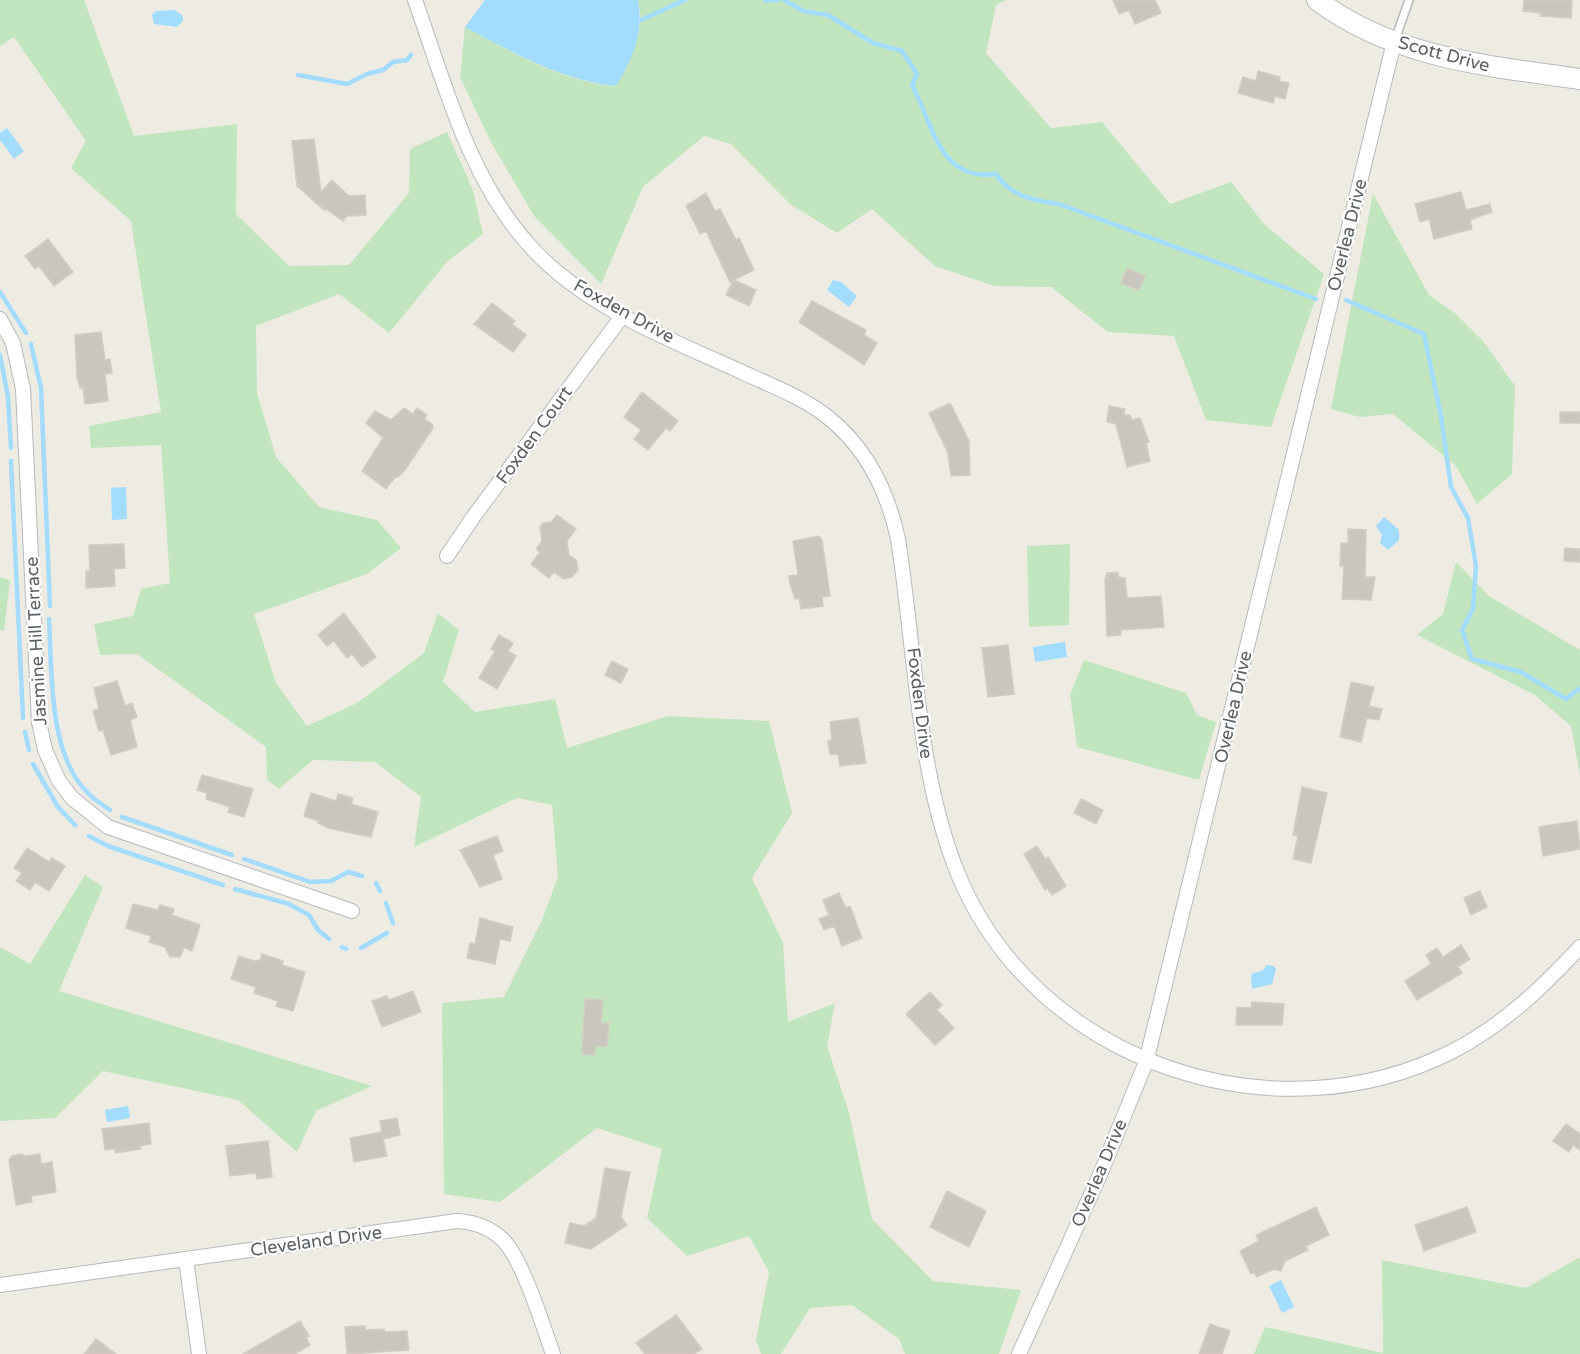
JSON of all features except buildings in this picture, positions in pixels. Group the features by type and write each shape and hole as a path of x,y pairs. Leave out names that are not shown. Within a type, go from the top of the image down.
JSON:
{"street":[{"name":"Foxden Drive","path":"416,0 468,147 486,187 529,246 580,290 623,315 796,397 830,419 870,463 890,507 898,539 929,769 941,824 958,876 998,944 1037,989 1073,1020 1146,1062 1188,1076 1252,1088 1326,1088 1388,1076 1421,1065 1480,1036 1521,1006 1580,947"},
{"name":"Scott Drive","path":"1317,0 1339,16 1394,42 1463,62 1580,79"},
{"name":"Overlea Drive","path":"1019,1354 1099,1177 1146,1062 1394,42"},
{"name":"Foxden Court","path":"447,556 623,315"},
{"name":"Jasmine Hill Terrace","path":"0,319 13,343 23,389 39,722 45,750 59,781 72,798 108,827 352,911"},
{"name":"Cleveland Drive","path":"0,1285 451,1221 478,1222 504,1240 527,1281 553,1354"},
{"path":"186,1260 199,1354"}],"lane":[{"path":"1394,42 1409,0"}],"green space":[{"path":"0,0 84,0 134,136 237,124 236,214 289,266 349,265 409,193 410,149 447,132 473,190 483,234 447,262 389,333 339,294 256,326 257,393 276,457 319,507 377,520 401,548 367,574 254,614 276,683 307,726 357,703 424,653 438,613 459,630 443,682 475,712 555,699 567,748 668,716 769,721 792,813 752,878 783,943 788,1022 835,1003 827,1046 849,1113 872,1219 933,1281 1021,1290 999,1354 905,1354 899,1339 852,1305 810,1308 781,1354 761,1354 756,1340 769,1272 749,1236 687,1256 647,1218 662,1149 597,1128 500,1202 444,1194 442,1003 504,997 542,920 558,877 552,805 517,798 414,847 421,797 375,762 313,760 279,789 267,780 266,747 137,654 100,655 94,624 133,616 141,589 170,583 161,445 91,448 89,426 161,412 131,221 71,168 86,141 14,37 0,46"},
{"path":"638,0 1007,0 996,5 986,53 1051,128 1102,122 1170,204 1231,182 1265,225 1324,274 1271,427 1206,420 1174,336 1108,332 1051,287 994,286 935,266 872,209 837,233 790,204 731,144 704,136 643,187 601,284 534,216 491,142 460,77 465,27 519,56 557,72 576,79 616,86 641,20"},
{"path":"1373,194 1429,295 1456,314 1483,341 1515,386 1512,474 1477,504 1456,466 1393,414 1359,417 1331,409"},
{"path":"1070,544 1069,625 1029,627 1027,546"},
{"path":"1456,562 1489,596 1580,650 1580,776 1571,726 1535,695 1417,635 1443,614"},
{"path":"0,577 10,580 4,631 0,630"},
{"path":"1084,660 1186,693 1197,715 1216,722 1199,780 1077,747 1070,695"},
{"path":"85,875 103,887 59,991 372,1086 316,1111 297,1152 238,1100 103,1071 55,1118 0,1121 0,947 30,964"},
{"path":"1580,1257 1580,1354 1254,1354 1265,1327 1383,1353 1382,1260 1526,1288"}],"water":[{"path":"485,0 638,0 639,23 636,45 616,86 576,78 538,64 465,27"},
{"path":"175,10 183,16 183,21 177,27 154,24 152,15 156,11"},
{"path":"7,128 24,151 14,159 0,140 0,133"},
{"path":"833,280 841,282 857,296 849,307 827,290"},
{"path":"126,487 127,519 112,520 111,488"},
{"path":"1384,517 1399,530 1399,540 1388,550 1380,543 1382,535 1376,526"},
{"path":"1065,642 1067,657 1035,662 1033,647"},
{"path":"1267,965 1274,966 1276,969 1272,984 1252,989 1251,974 1262,971"},
{"path":"128,1106 130,1118 107,1122 105,1110"},
{"path":"1281,1280 1294,1307 1282,1313 1269,1286"}],"waterway":[{"path":"641,20 685,0"},
{"path":"765,0 778,0"},
{"path":"784,0 803,11 828,15 873,43 902,51 917,74 912,85 940,147 950,160 962,169 977,174 996,174 1008,188 1024,196 1059,204 1316,299"},
{"path":"298,75 347,84 367,74 383,70 393,62 407,60 411,55"},
{"path":"0,292 26,333"},
{"path":"1346,300 1424,334 1441,416 1451,487 1468,518 1476,566 1473,609 1462,630 1472,659 1521,672 1566,699 1580,688"},
{"path":"31,344 41,388 50,606"},
{"path":"0,355 8,397 11,448"},
{"path":"11,461 23,718"},
{"path":"49,619 52,686 59,735 65,757 75,777 88,793 110,810"},
{"path":"25,732 29,750"},
{"path":"33,764 58,807 75,825"},
{"path":"122,817 232,855"},
{"path":"89,836 108,846 223,885"},
{"path":"244,859 310,882 331,881 348,872 362,876"},
{"path":"376,883 380,891"},
{"path":"235,889 289,904 309,915 318,930 329,939"},
{"path":"386,903 393,923"},
{"path":"361,948 387,933"},
{"path":"342,947 346,949"}]}
